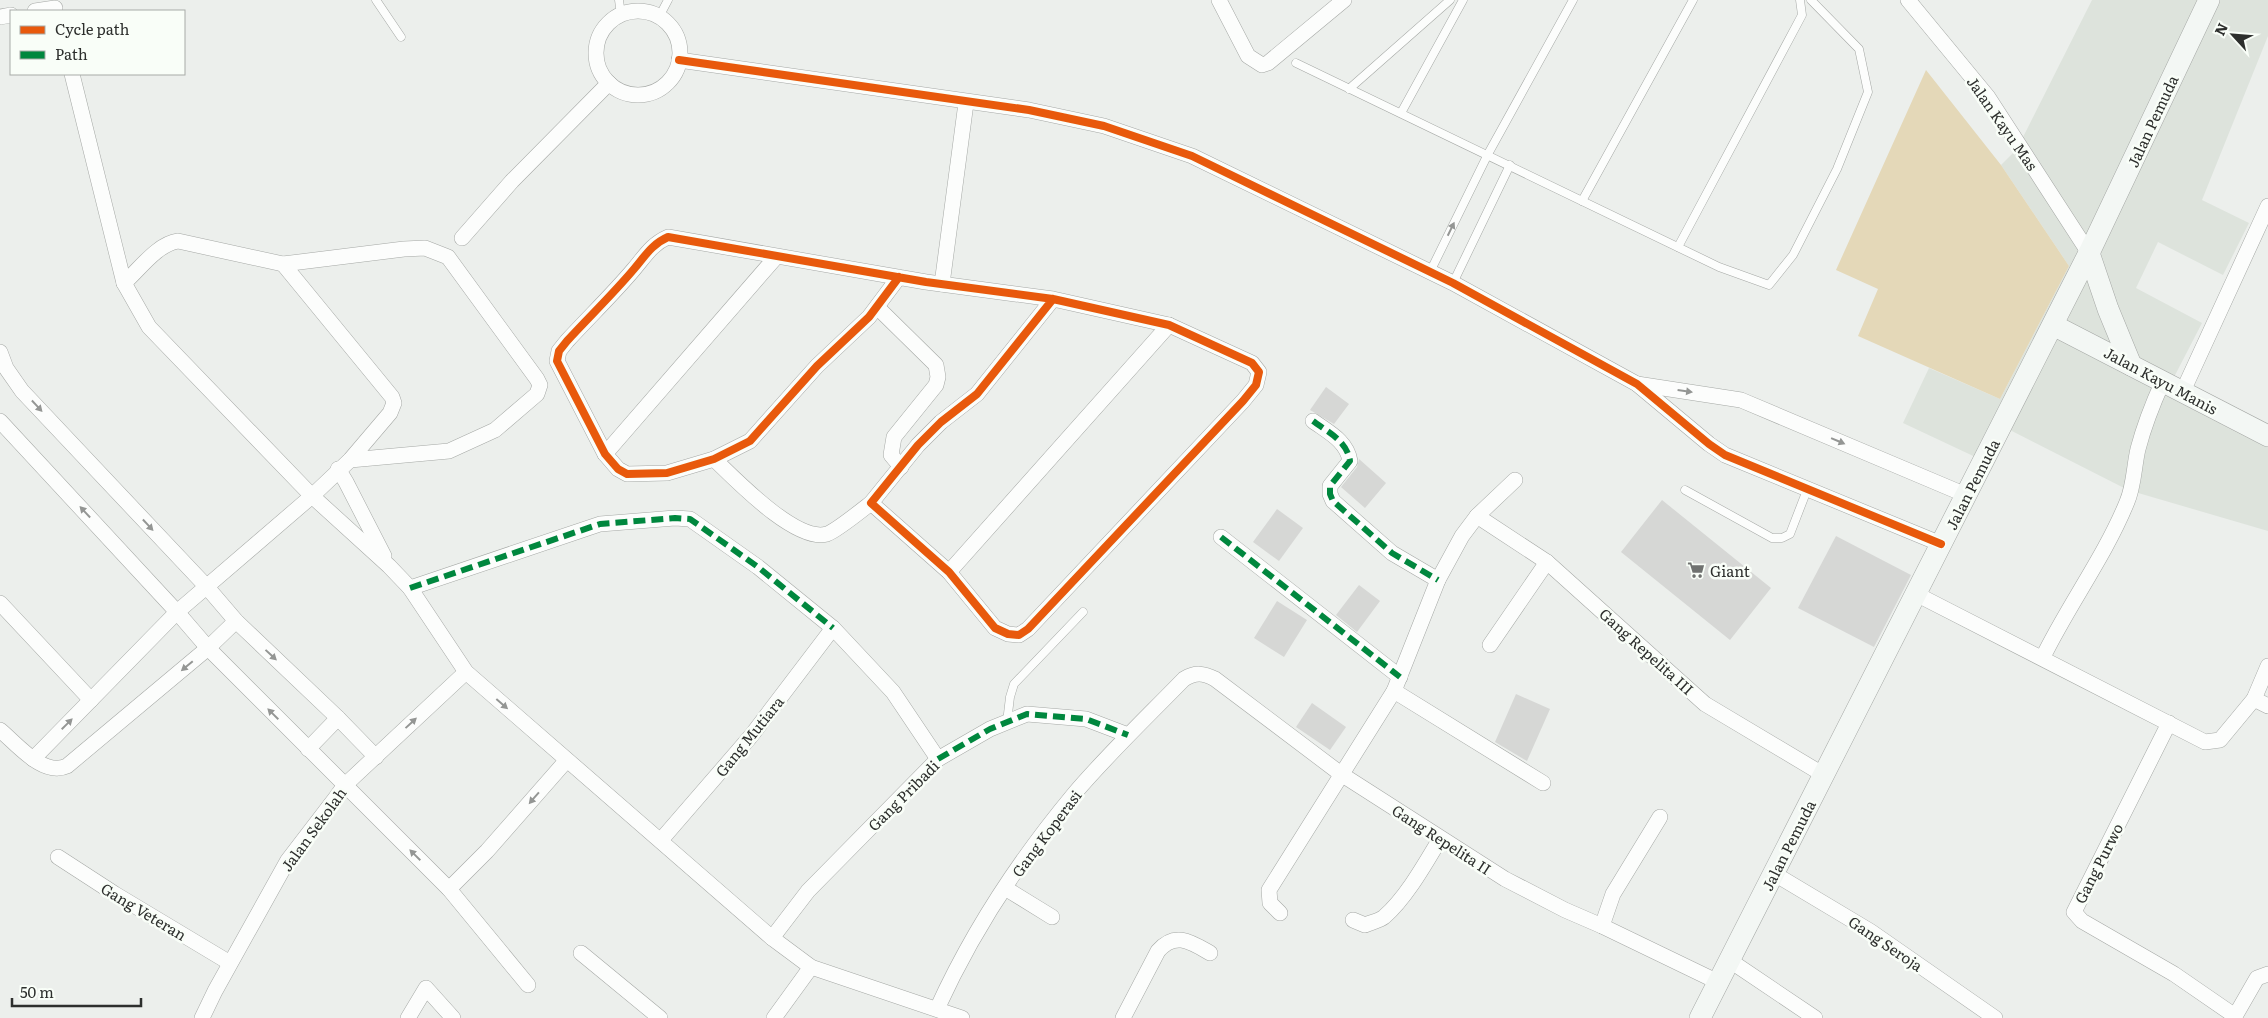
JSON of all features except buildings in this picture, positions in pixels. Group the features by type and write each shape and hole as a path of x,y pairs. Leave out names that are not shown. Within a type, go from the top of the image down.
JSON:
{"main road":[{"name":"Jalan Pemuda","path":"1700,1018 2089,253 2209,0"},
{"path":"2089,253 2108,309 2131,364"},
{"name":"Jalan Kayu Manis","path":"2053,325 2268,436"}],"street":[{"path":"1219,0 1248,56 1262,65 1268,64 1344,0"},
{"name":"Jalan Kayu Mas","path":"1908,0 1988,96 2089,253"},
{"path":"39,10 55,6"},
{"path":"620,8 660,17 674,31 680,50 677,70 672,79 660,89 646,95 626,94 609,83 598,68 597,46 605,28 620,8"},
{"path":"679,60 864,85 966,103 1029,110 1104,126 1192,156 1453,283 1636,384 1725,455 1941,544"},
{"path":"72,75 124,283 149,327 312,496 389,566 410,588 466,672 566,761 772,938 811,967 962,1018"},
{"path":"462,238 512,180 609,83"},
{"path":"942,284 966,103"},
{"path":"2183,391 2268,206"},
{"path":"871,503 949,572 995,628 1008,634 1019,635 1028,629 1243,402 1256,385 1259,372 1252,363 1169,325 1053,299 776,258 668,237 650,248 634,269 567,341 559,351 557,361 605,454 618,469 627,474 666,473 714,459 750,441 817,366 869,317 900,277"},
{"path":"124,283 162,248 178,241 283,264 404,248 425,248 448,257 540,385 537,394 495,430 449,451 344,465"},
{"path":"605,454 776,258"},
{"path":"33,759 178,612 312,496 344,465 390,413 394,403 392,397 283,264"},
{"path":"714,459 759,502 796,528 810,534 827,534 871,503 918,445 940,422 977,394 1053,299"},
{"path":"877,307 936,365 938,377 936,386 894,437 891,455 901,467"},
{"path":"949,572 1169,325"},
{"path":"0,352 3,370 206,586 236,621 376,756"},
{"path":"2043,657 2059,624 2112,536 2128,499 2144,428 2163,381"},
{"path":"1636,384 1741,400 1966,495"},
{"path":"0,421 178,612 208,648 449,889 528,985"},
{"path":"1313,421 1340,441 1348,451 1350,461 1330,486 1333,501 1392,553 1438,580"},
{"path":"344,465 346,482 389,566"},
{"path":"1280,913 1270,902 1269,890 1394,691 1438,580 1462,536 1478,516 1515,480"},
{"name":"Gang Repelita III","path":"1478,516 1547,562 1705,704 1824,775"},
{"path":"410,588 600,524 676,518 690,519 758,568 833,628 893,692 938,759"},
{"path":"1221,537 1400,677"},
{"path":"1490,646 1547,562"},
{"path":"1916,594 2043,657 2205,742 2213,743 2220,740 2254,699 2268,666"},
{"path":"0,603 91,700"},
{"path":"0,730 33,759 50,769 58,770 66,766 208,648 236,621"},
{"name":"Gang Mutiara","path":"660,840 751,736 833,628"},
{"name":"Jalan Sekolah","path":"202,1018 230,963 288,860 345,785 466,672"},
{"name":"Gang Repelita II","path":"1184,679 1194,673 1205,674 1216,679 1341,774 1504,879 1718,982"},
{"name":"Gang Koperasi","path":"937,1009 974,936 1005,888 1074,794 1128,735 1184,679"},
{"path":"1394,691 1543,783"},
{"path":"2254,699 2268,706"},
{"name":"Gang Pribadi","path":"772,938 808,891 938,759 990,729 1026,714 1086,719 1128,735"},
{"path":"308,749 338,718"},
{"name":"Gang Purwo","path":"2169,723 2074,912 2082,921 2174,974 2234,1017"},
{"path":"449,889 487,851 566,761"},
{"path":"1602,926 1614,894 1660,817"},
{"path":"1353,920 1366,924 1382,918 1424,866 1440,839"},
{"name":"Gang Veteran","path":"58,857 114,894 230,963"},
{"name":"Gang Seroja","path":"1773,873 1870,931 1995,1018"},
{"path":"1005,888 1052,917"},
{"path":"1123,1018 1162,946 1170,941 1186,939 1210,953"},
{"path":"581,953 660,1018"},
{"path":"1729,960 1815,1018"},
{"path":"774,1018 811,967"},
{"path":"2234,1017 2257,978 2268,974"},
{"path":"408,1018 425,989 428,989 453,1018"}],"lane":[{"path":"376,0 401,37"},
{"path":"660,17 668,0"},
{"path":"1350,89 1450,0"},
{"path":"1401,113 1463,0"},
{"path":"1430,272 1488,154 1573,0"},
{"path":"1582,200 1693,0"},
{"path":"1678,247 1802,15 1800,0"},
{"path":"1296,63 1719,267 1769,285 1793,255 1837,169 1868,92 1859,49 1811,0"},
{"path":"1453,283 1510,165"},
{"path":"1685,490 1772,538 1782,538 1790,534 1807,490"},
{"path":"1007,722 1010,697 1014,684 1083,612"}],"shaded area":[{"path":"2092,0 2268,0 2268,36 2202,200 2249,223 2223,275 2158,242 2136,288 2202,323 2172,381 2268,435 2268,531 2128,490 2004,427 1986,462 1903,423 1929,368 2000,399 2069,266 2001,165 2017,149"},
{"path":"1926,70 2001,165 2069,266 2000,399 1858,336 1878,289 1836,270"}],"marked path":[{"path":"1313,421 1341,442 1350,461 1330,486 1330,494 1333,501 1392,553 1438,580"},
{"path":"410,588 600,524 675,518 690,519 758,567 833,628"},
{"path":"1221,537 1400,677"},
{"path":"938,759 990,729 1027,714 1086,719 1128,735"}],"cycle path":[{"path":"679,60 1029,110 1104,126 1192,156 1453,283 1637,384 1725,455 1941,544"},
{"path":"899,277 869,317 817,366 750,441 714,459 667,473 627,474 618,469 605,454 557,361 559,351 567,341 649,251 657,243 668,237 926,282 1053,299 1169,325 1252,363 1259,372 1256,385 1243,401 1028,629 1019,635 1008,634 995,628 949,572 871,503 918,445 941,422 977,394 1053,299"}],"place":[{"name":"Giant","path":"1696,570"}]}
